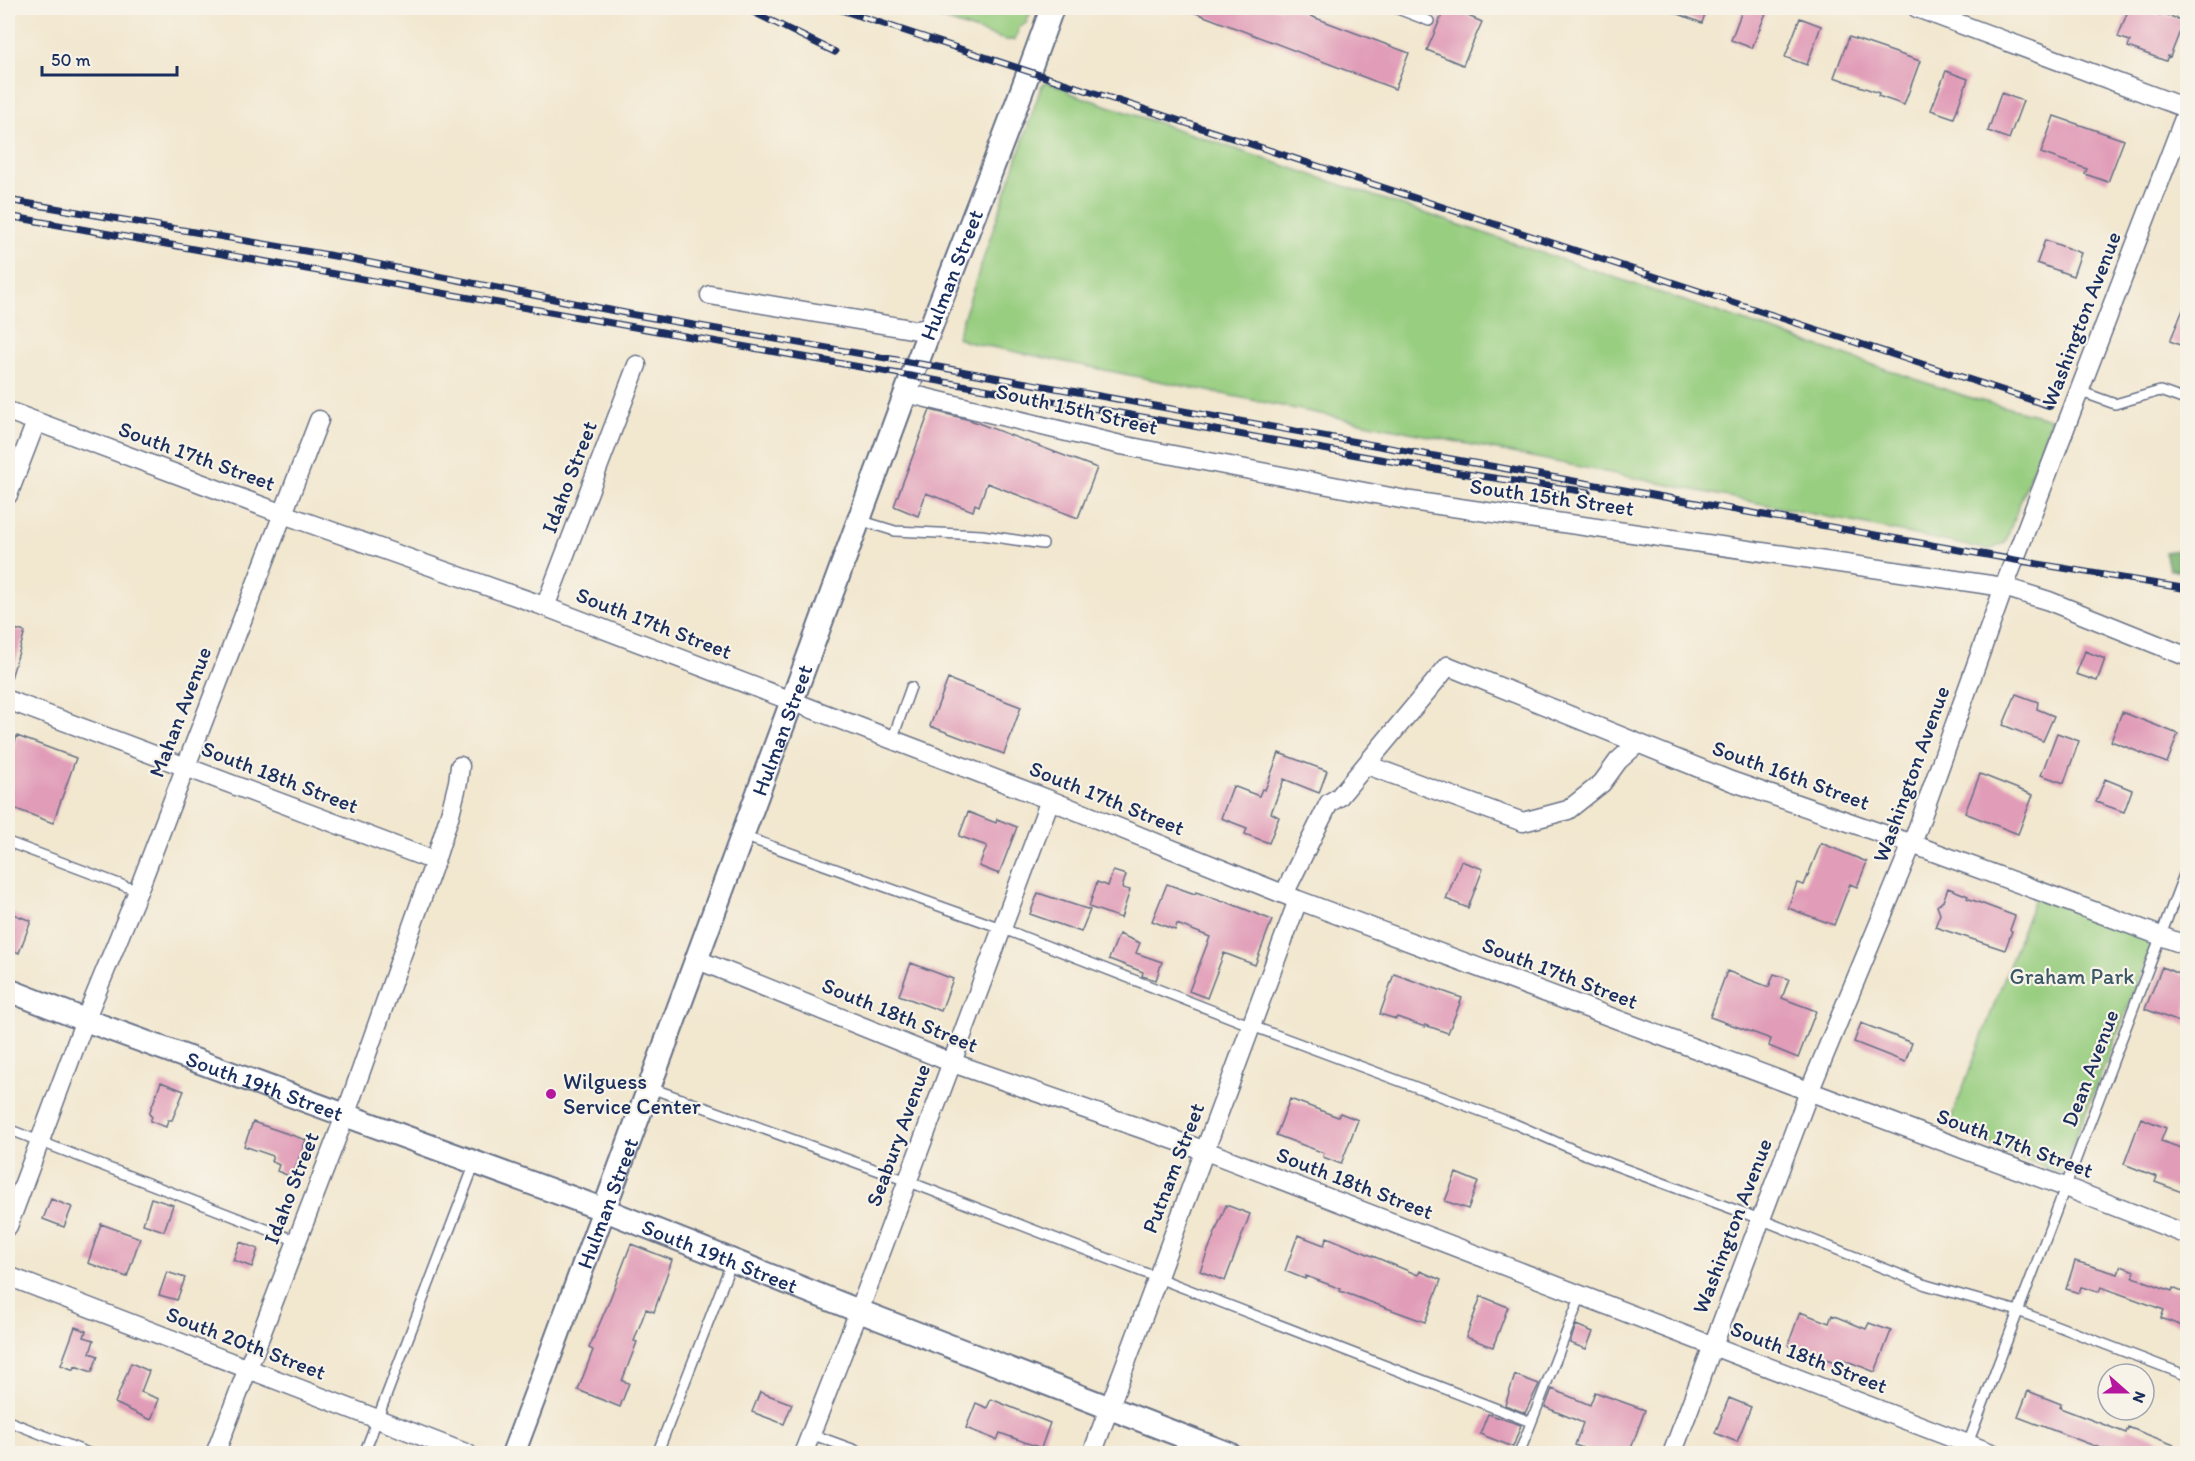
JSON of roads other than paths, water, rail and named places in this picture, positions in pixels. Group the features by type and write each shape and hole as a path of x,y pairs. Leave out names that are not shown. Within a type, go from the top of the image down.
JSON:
{"street":[{"name":"Hulman Street","path":"513,1454 651,1088 930,328 1030,71 1052,8"},
{"path":"1926,9 2187,109"},
{"name":"Washington Avenue","path":"1672,1454 1809,1092 1912,844 2004,587 2187,109"},
{"path":"710,295 917,330 930,328"},
{"name":"Idaho Street","path":"545,607 637,365"},
{"name":"South 15th Street","path":"906,393 1121,445 1411,501 2004,587 2049,601 2187,657"},
{"name":"South 17th Street","path":"8,411 283,514 545,607 1050,800 1291,897 2066,1187 2187,1235"},
{"name":"Mahan Avenue","path":"8,1226 85,1020 138,891 319,420"},
{"path":"8,495 36,422"},
{"name":"South 16th Street","path":"1449,666 1731,781 1912,844 2187,946"},
{"name":"Putnam Street","path":"1092,1454 1252,1026 1291,897 1329,803 1339,797 1449,666"},
{"name":"South 18th Street","path":"8,700 435,861"},
{"path":"1367,765 1523,822 1568,810 1602,783 1618,761 1638,743"},
{"name":"Idaho Street","path":"215,1454 345,1116 435,861 450,814 460,766"},
{"name":"Seabury Avenue","path":"803,1454 859,1311 950,1062 1050,800"},
{"name":"South 18th Street","path":"698,960 950,1062 1206,1151 1712,1345 1966,1448 1994,1454"},
{"name":"South 19th Street","path":"8,990 605,1210 1229,1454"},
{"name":"South 20th Street","path":"8,1276 468,1454"}],"lane":[{"path":"1395,8 1429,21"},
{"path":"2079,391 2115,404 2160,391 2187,401"},
{"path":"859,520 895,531 981,535 1043,544"},
{"path":"892,740 911,687"},
{"path":"743,836 1001,928 1252,1026 1515,1124 1579,1152 1760,1219 1926,1285 2018,1311 2187,1376"},
{"path":"8,842 138,891"},
{"name":"Dean Avenue","path":"1966,1448 2187,864"},
{"path":"651,1088 907,1181 1531,1422"},
{"path":"8,1129 297,1241"},
{"path":"364,1454 475,1163"},
{"path":"657,1454 732,1261"},
{"path":"1519,1454 1581,1295"},
{"path":"8,1421 91,1454"},
{"path":"811,1434 866,1454"}],"railway":[{"path":"745,8 835,52"},
{"path":"835,8 2050,406"},
{"path":"8,200 346,258 630,314 2188,589"},
{"path":"8,216 1447,471 1588,492"}],"place":[{"name":"Wilguess Service Center","path":"551,1094"}],"park label":[{"name":"Graham Park","path":"2072,976"}]}
